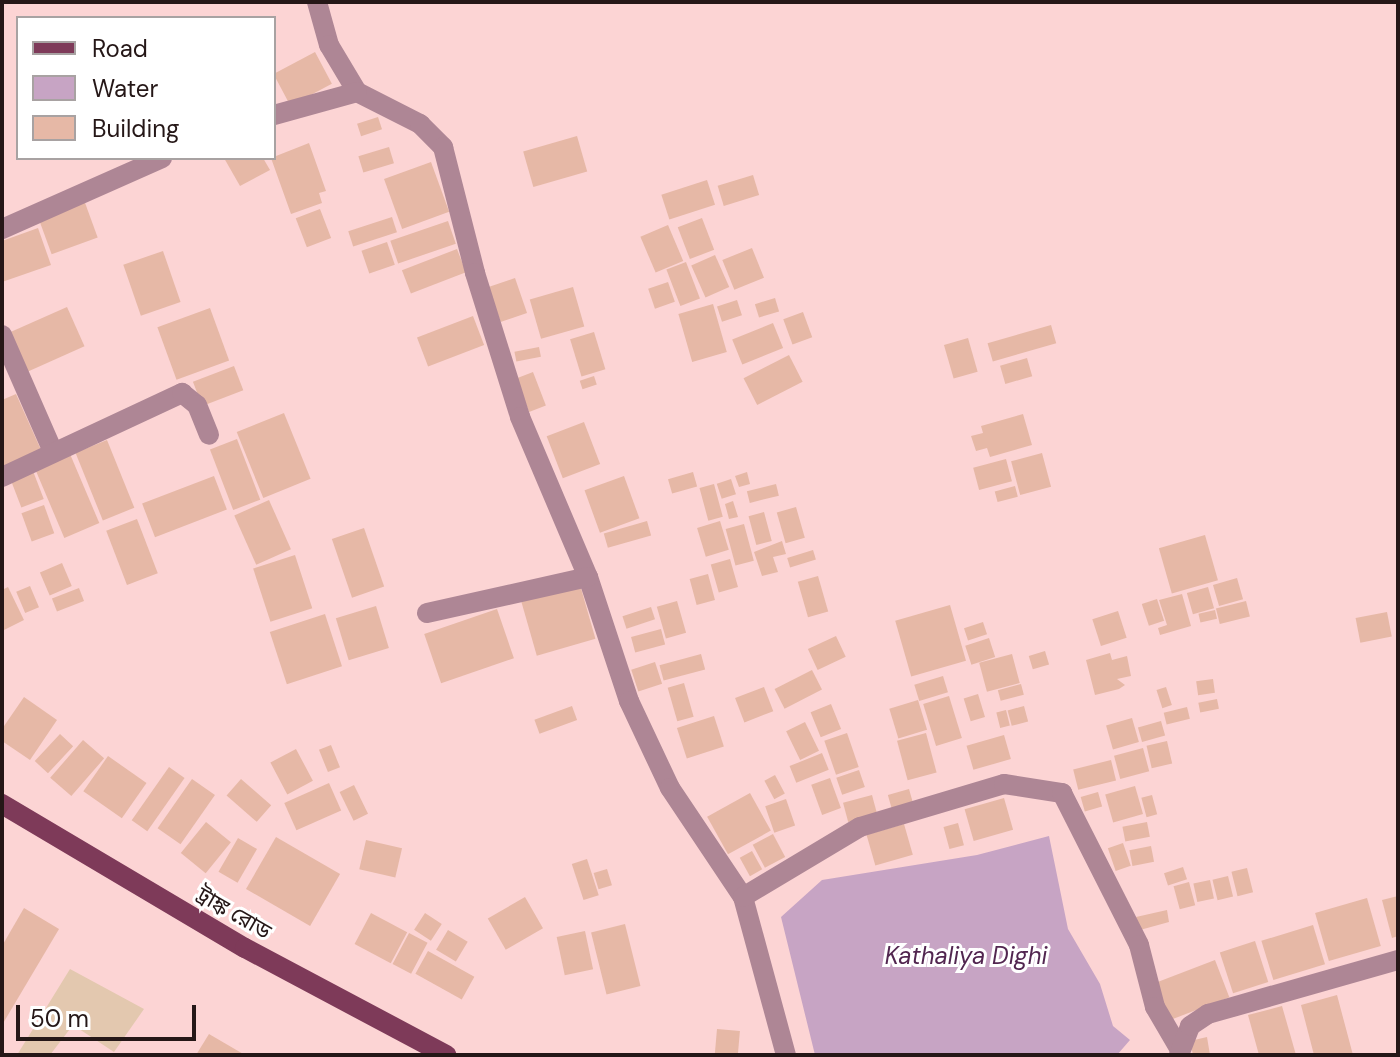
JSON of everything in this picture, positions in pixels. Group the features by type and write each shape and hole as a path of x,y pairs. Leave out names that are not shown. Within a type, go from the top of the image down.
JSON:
{"main road":[{"name":"ট্রাঙ্ক রোড","path":"2,804 245,948 446,1055"}],"street":[{"path":"317,2 329,45 357,92 420,124 443,147 475,273 520,417 588,577 629,701 670,788 743,897 786,1055"},
{"path":"276,114 357,92"},
{"path":"2,229 157,160"},
{"path":"2,335 53,452"},
{"path":"2,477 182,393 197,405 209,435"},
{"path":"427,613 588,577"},
{"path":"743,897 860,827 1004,784 1062,793 1139,945 1155,1007 1179,1051"},
{"path":"1179,1051 1190,1026 1208,1014 1398,960"}],"shaded area":[{"path":"70,969 144,1009 114,1052 73,1025 50,1055 17,1055"}],"water":[{"name":"Kathaliya Dighi","path":"1049,836 1068,929 1100,984 1113,1026 1130,1040 1117,1055 815,1055 781,917 822,880 977,855"}],"building":[{"path":"315,52 332,84 290,106 276,79 276,73"},
{"path":"378,117 382,129 361,136 357,124"},
{"path":"577,136 587,172 533,187 523,151"},
{"path":"309,143 326,191 319,193 322,203 291,214 272,160 276,160 276,156"},
{"path":"389,147 394,163 363,173 358,156"},
{"path":"225,160 264,160 270,170 240,186"},
{"path":"431,162 449,212 402,229 384,179"},
{"path":"753,175 759,195 724,206 718,186"},
{"path":"707,180 715,205 669,220 661,195"},
{"path":"84,200 98,238 52,254 38,217"},
{"path":"320,209 331,238 307,247 296,218"},
{"path":"392,217 397,232 353,246 348,231"},
{"path":"702,218 714,250 690,259 678,227"},
{"path":"448,221 456,244 398,264 390,241"},
{"path":"668,225 683,261 656,273 640,237"},
{"path":"38,228 51,265 2,282 2,241"},
{"path":"387,242 395,265 369,273 361,251"},
{"path":"752,248 764,278 734,290 722,260"},
{"path":"457,249 466,272 411,293 402,270"},
{"path":"163,251 181,302 141,316 123,265"},
{"path":"715,255 729,287 705,298 691,266"},
{"path":"686,262 700,298 680,306 666,270"},
{"path":"515,278 527,313 501,322 489,287"},
{"path":"668,282 675,302 655,309 648,289"},
{"path":"573,287 584,326 541,339 530,299"},
{"path":"775,298 779,311 759,318 755,304"},
{"path":"737,300 742,315 722,322 717,306"},
{"path":"713,304 727,352 692,362 678,314"},
{"path":"67,307 84,346 27,372 9,333"},
{"path":"210,308 229,361 177,380 157,327"},
{"path":"803,312 812,337 793,345 783,319"},
{"path":"473,316 484,345 428,366 417,338"},
{"path":"773,323 783,348 742,365 732,339"},
{"path":"1051,325 1056,343 993,361 988,343"},
{"path":"594,332 605,369 581,377 570,339"},
{"path":"968,338 978,372 954,379 944,345"},
{"path":"539,347 541,357 516,362 514,352"},
{"path":"789,355 803,382 757,405 744,378"},
{"path":"1027,358 1032,376 1005,384 1000,366"},
{"path":"234,366 243,390 202,406 193,382"},
{"path":"533,372 546,406 529,412 516,378"},
{"path":"594,376 597,385 583,389 580,381"},
{"path":"16,394 41,450 4,466 2,400"},
{"path":"284,413 311,479 263,498 237,432"},
{"path":"1023,414 1032,445 990,457 987,448 976,451 971,436 983,433 981,426"},
{"path":"584,422 600,464 563,478 547,436"},
{"path":"237,439 260,500 233,510 210,449"},
{"path":"107,440 134,508 103,520 75,453"},
{"path":"1042,453 1051,487 1020,495 1011,461"},
{"path":"70,454 99,523 64,538 35,469"},
{"path":"1006,459 1012,481 979,490 973,468"},
{"path":"33,471 44,499 21,508 11,480"},
{"path":"693,472 697,486 672,494 668,479"},
{"path":"747,472 750,484 739,487 735,476"},
{"path":"214,476 227,510 155,537 142,504"},
{"path":"624,476 639,518 600,533 585,490"},
{"path":"731,479 736,494 722,499 717,484"},
{"path":"714,484 723,517 708,521 700,488"},
{"path":"776,484 779,496 750,503 747,491"},
{"path":"1015,486 1018,497 998,502 995,491"},
{"path":"269,500 291,549 256,565 234,515"},
{"path":"733,501 738,517 729,519 725,504"},
{"path":"44,505 54,533 32,541 21,513"},
{"path":"796,507 805,538 786,543 777,513"},
{"path":"764,512 772,541 756,545 749,516"},
{"path":"137,519 158,573 127,585 106,531"},
{"path":"647,521 651,535 608,548 604,533"},
{"path":"720,521 729,550 706,557 697,528"},
{"path":"744,524 754,561 735,566 726,529"},
{"path":"364,528 384,587 352,598 332,539"},
{"path":"1205,535 1218,580 1172,593 1159,548"},
{"path":"782,541 786,554 773,557 778,572 762,576 754,552"},
{"path":"813,550 816,560 790,567 787,558"},
{"path":"295,555 312,608 270,622 253,569"},
{"path":"730,559 738,587 719,592 711,565"},
{"path":"62,563 72,586 50,595 40,572"},
{"path":"708,574 715,600 697,605 690,579"},
{"path":"818,576 828,612 808,617 798,582"},
{"path":"1237,578 1243,599 1219,606 1213,585"},
{"path":"580,585 595,639 537,656 521,602"},
{"path":"30,586 39,607 25,613 16,592"},
{"path":"8,587 24,620 2,631 2,590"},
{"path":"1208,587 1214,608 1193,614 1187,593"},
{"path":"79,588 84,601 57,611 52,598"},
{"path":"1182,594 1191,626 1160,635 1158,628 1167,625 1159,600"},
{"path":"1157,599 1164,621 1149,626 1142,604"},
{"path":"677,601 686,633 666,639 657,607"},
{"path":"1246,601 1250,617 1220,624 1216,608"},
{"path":"950,605 966,661 911,676 895,621"},
{"path":"376,606 389,648 349,660 336,618"},
{"path":"651,607 655,619 626,629 622,616"},
{"path":"497,609 514,658 441,683 424,634"},
{"path":"1215,610 1217,619 1200,623 1198,614"},
{"path":"1118,611 1127,638 1101,646 1092,619"},
{"path":"1387,612 1392,637 1360,643 1356,618"},
{"path":"325,614 342,666 287,684 270,632"},
{"path":"983,622 987,634 968,641 964,628"},
{"path":"661,629 665,644 635,652 631,637"},
{"path":"836,636 846,657 818,670 808,649"},
{"path":"989,638 995,657 971,665 965,646"},
{"path":"1045,651 1049,664 1033,669 1029,656"},
{"path":"1110,653 1112,660 1127,656 1131,676 1117,679 1125,685 1119,689 1095,695 1086,660"},
{"path":"701,654 705,669 664,681 659,665"},
{"path":"1012,654 1020,683 987,692 979,663"},
{"path":"655,662 662,684 638,692 631,670"},
{"path":"812,670 822,690 785,709 775,689"},
{"path":"943,676 948,692 919,701 914,685"},
{"path":"1213,679 1215,693 1198,695 1196,681"},
{"path":"684,683 694,717 677,721 668,688"},
{"path":"1021,684 1024,695 1001,701 998,690"},
{"path":"764,687 773,711 744,722 735,698"},
{"path":"1166,687 1172,705 1162,708 1156,690"},
{"path":"978,694 985,717 971,721 964,698"},
{"path":"949,696 962,738 936,746 923,704"},
{"path":"24,697 57,720 30,760 2,741 2,729"},
{"path":"1217,699 1219,709 1200,712 1198,703"},
{"path":"918,700 927,730 898,738 889,709"},
{"path":"831,704 841,729 821,737 811,712"},
{"path":"572,706 577,720 540,734 534,720"},
{"path":"1024,706 1028,721 1012,726 1008,710"},
{"path":"1187,707 1190,719 1167,724 1164,713"},
{"path":"1006,710 1010,726 1000,728 996,712"},
{"path":"714,716 724,746 687,758 677,728"},
{"path":"1132,718 1139,742 1113,749 1106,725"},
{"path":"1161,721 1165,735 1142,742 1138,728"},
{"path":"805,722 819,751 800,760 786,731"},
{"path":"847,733 859,767 836,775 824,741"},
{"path":"926,733 937,773 908,780 897,741"},
{"path":"60,734 73,746 48,773 35,761"},
{"path":"1004,735 1011,759 973,770 967,746"},
{"path":"83,740 104,758 71,796 50,778"},
{"path":"1167,741 1172,763 1152,768 1147,746"},
{"path":"331,745 340,767 328,772 319,750"},
{"path":"1143,748 1149,771 1120,779 1114,756"},
{"path":"296,749 313,781 287,794 270,763"},
{"path":"822,753 829,770 796,783 790,766"},
{"path":"108,756 147,783 122,818 83,791"},
{"path":"1111,760 1116,780 1078,790 1073,769"},
{"path":"169,767 185,778 147,831 132,820"},
{"path":"859,770 865,787 842,795 836,778"},
{"path":"775,775 785,794 774,799 764,781"},
{"path":"830,778 841,808 822,815 811,785"},
{"path":"192,779 215,795 181,844 158,828"},
{"path":"241,779 271,805 257,822 227,796"},
{"path":"329,783 341,810 296,830 284,803"},
{"path":"354,785 368,814 354,821 340,792"},
{"path":"1135,786 1143,814 1113,822 1105,795"},
{"path":"909,789 913,803 892,809 888,795"},
{"path":"1098,792 1102,806 1085,811 1081,797"},
{"path":"750,793 771,831 728,854 707,817"},
{"path":"872,795 877,814 848,822 843,803"},
{"path":"1152,795 1157,814 1147,817 1141,798"},
{"path":"1004,798 1013,830 974,841 965,809"},
{"path":"786,799 795,825 774,833 765,806"},
{"path":"206,822 231,842 206,873 181,853"},
{"path":"1147,822 1150,837 1125,841 1122,827"},
{"path":"958,823 964,845 949,849 944,827"},
{"path":"904,824 913,855 875,866 867,835"},
{"path":"773,834 785,857 765,868 753,845"},
{"path":"276,837 340,874 310,926 246,889"},
{"path":"238,838 257,849 238,883 219,872"},
{"path":"366,840 402,848 395,878 359,869"},
{"path":"1123,843 1131,866 1116,871 1108,848"},
{"path":"1151,846 1154,862 1132,866 1129,850"},
{"path":"752,851 762,869 750,876 740,858"},
{"path":"587,859 599,895 584,900 572,864"},
{"path":"1183,867 1187,879 1168,886 1164,873"},
{"path":"1247,868 1253,892 1238,896 1231,872"},
{"path":"607,869 612,885 599,889 594,873"},
{"path":"1228,876 1233,896 1218,900 1212,880"},
{"path":"1210,880 1214,899 1197,902 1193,884"},
{"path":"1189,882 1195,905 1180,909 1174,886"},
{"path":"1398,896 1398,936 1392,938 1382,900"},
{"path":"525,897 543,928 506,950 488,918"},
{"path":"1367,898 1381,946 1329,961 1315,913"},
{"path":"24,908 59,929 2,1025 2,946"},
{"path":"1167,910 1169,922 1140,930 1136,917"},
{"path":"371,913 407,932 391,963 355,944"},
{"path":"425,913 442,924 431,941 414,930"},
{"path":"625,924 640,986 607,995 591,932"},
{"path":"1313,925 1325,964 1273,980 1261,941"},
{"path":"448,930 468,942 456,962 436,950"},
{"path":"585,931 593,969 565,975 557,937"},
{"path":"409,933 428,943 411,974 393,964"},
{"path":"1255,941 1268,982 1233,993 1220,952"},
{"path":"428,951 474,977 462,999 415,974"},
{"path":"1215,960 1229,997 1167,1021 1152,984"},
{"path":"1337,995 1353,1055 1314,1055 1301,1005"},
{"path":"1282,1006 1296,1055 1259,1055 1248,1015"},
{"path":"717,1029 740,1031 738,1055 715,1055"},
{"path":"209,1034 245,1055 196,1055"},
{"path":"1207,1037 1210,1055 1193,1055 1190,1041"}]}
